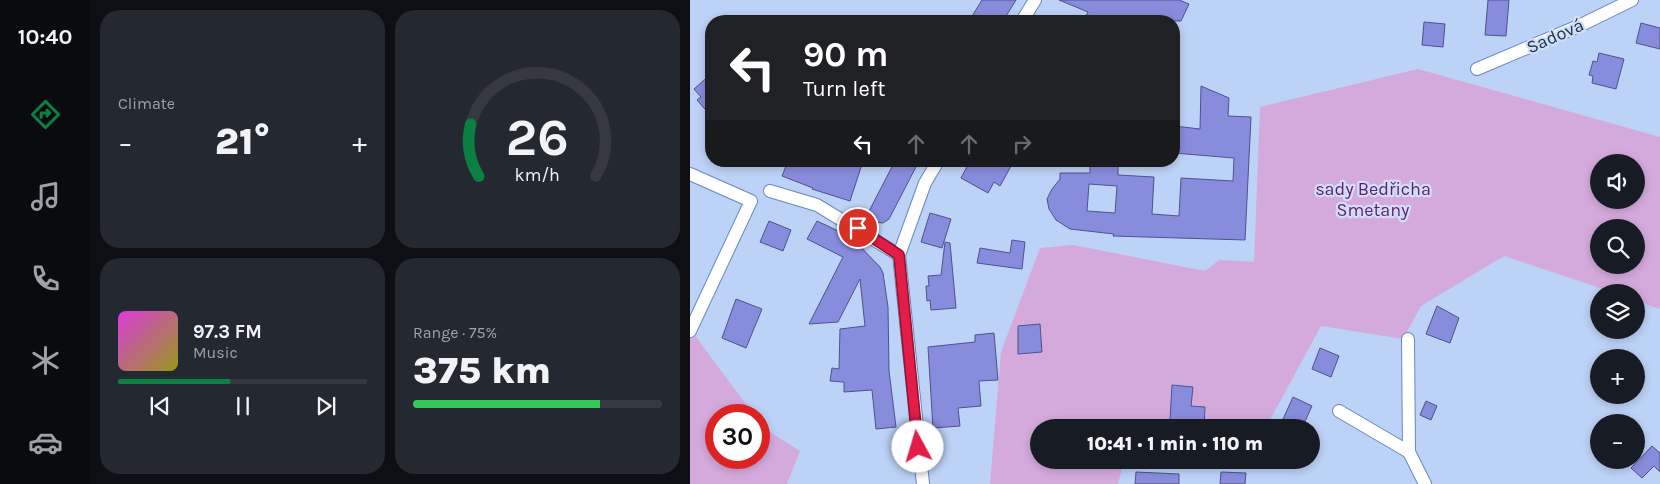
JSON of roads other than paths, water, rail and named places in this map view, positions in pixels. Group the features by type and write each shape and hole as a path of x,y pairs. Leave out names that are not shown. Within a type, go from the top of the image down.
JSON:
{"street":[{"path":"1026,15 1035,0"},
{"name":"Sadová","path":"1477,69 1581,25 1632,0"},
{"path":"924,484 899,255 925,182 934,167"},
{"path":"690,174 751,201 690,331"},
{"path":"770,191 818,205 899,255"},
{"path":"1408,339 1410,452 1425,484"},
{"path":"1339,411 1410,452"}],"park label":[{"name":"sady Bedřicha Smetany","path":"1373,199"}]}
